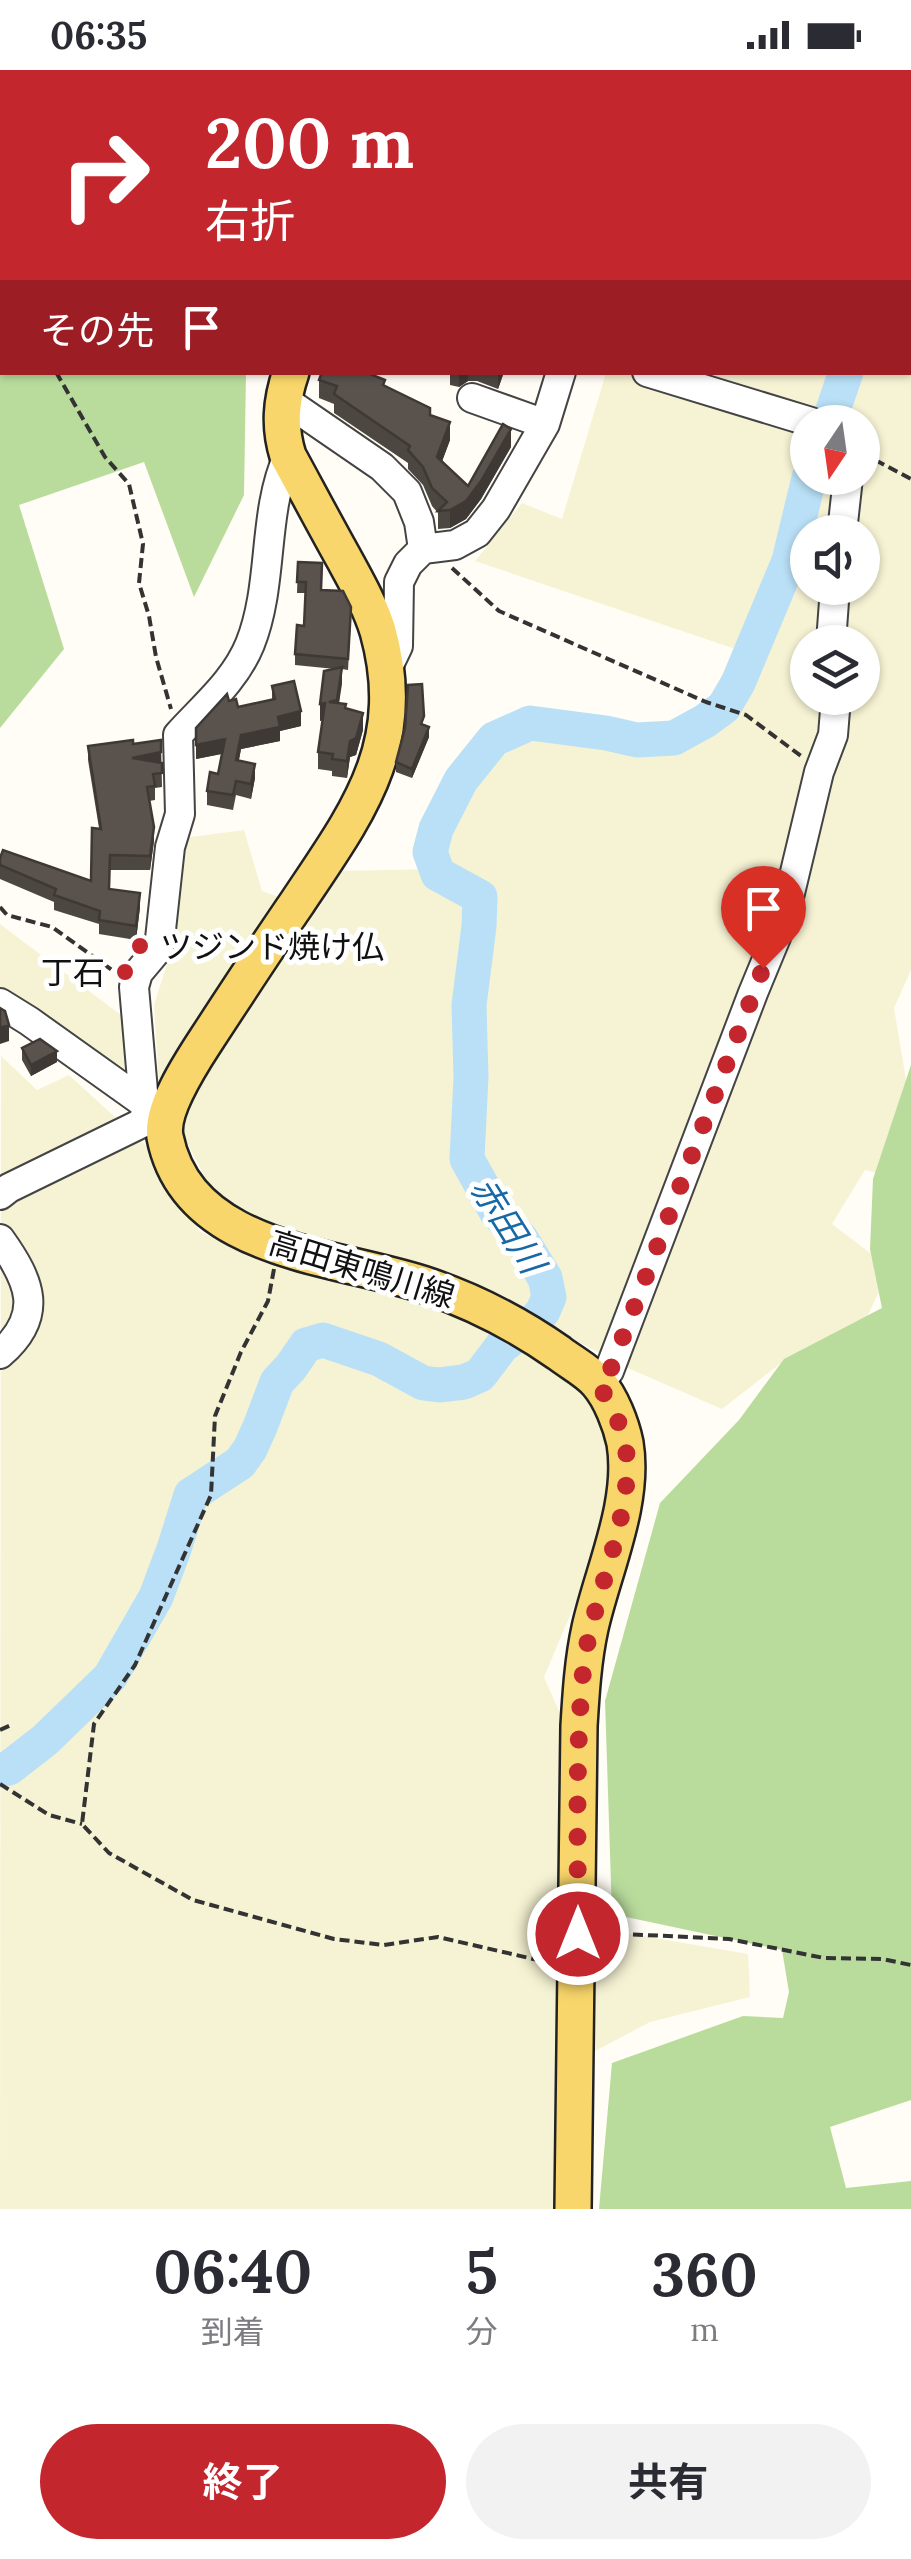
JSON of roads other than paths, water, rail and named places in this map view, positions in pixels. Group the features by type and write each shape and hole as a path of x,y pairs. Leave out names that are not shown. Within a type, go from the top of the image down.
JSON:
{"main road":[{"path":"152,1109 194,1058 360,805 380,756 387,722 386,671 377,630 364,596 288,456 282,436 287,386"},
{"name":"高田東鳴川線","path":"152,1109 172,1158 195,1199 216,1217 278,1245 424,1284 466,1300 541,1340 598,1383 614,1411 624,1439 626,1490 590,1628 579,1726 573,2209"}],"street":[{"path":"386,671 398,646 399,582 408,564 423,549 455,545 477,532 496,509 544,424 560,375"},
{"path":"657,375 790,416"},
{"path":"287,386 407,492 419,522 423,549"},
{"path":"472,398 544,424"},
{"path":"0,1195 142,1123 152,1109 134,986 138,973 160,948 170,847 180,814 178,734 231,679 250,644 264,583 277,480 288,456"},
{"path":"598,1383 610,1371 784,918 819,772 834,734 835,715"},
{"path":"0,1003 152,1109"},
{"path":"0,1239 28,1287 28,1309 20,1331 0,1354"}],"waterway":[{"name":"赤田川","path":"835,405 845,375"},
{"name":"赤田川","path":"0,1770 9,1768 45,1740 110,1677 156,1597 191,1495 240,1463 250,1449 277,1382 306,1345 323,1340 379,1359 423,1383 464,1382 480,1375 502,1346 543,1311 549,1297 545,1278 521,1239 496,1211 467,1159 469,1005 480,897 438,874 430,852 436,829 461,780 494,739 530,723 637,740 674,738 724,707 738,683 789,561 805,495"}],"place":[{"name":"ツジンド焼け仏","path":"140,946"},
{"name":"丁石","path":"125,972"}]}
